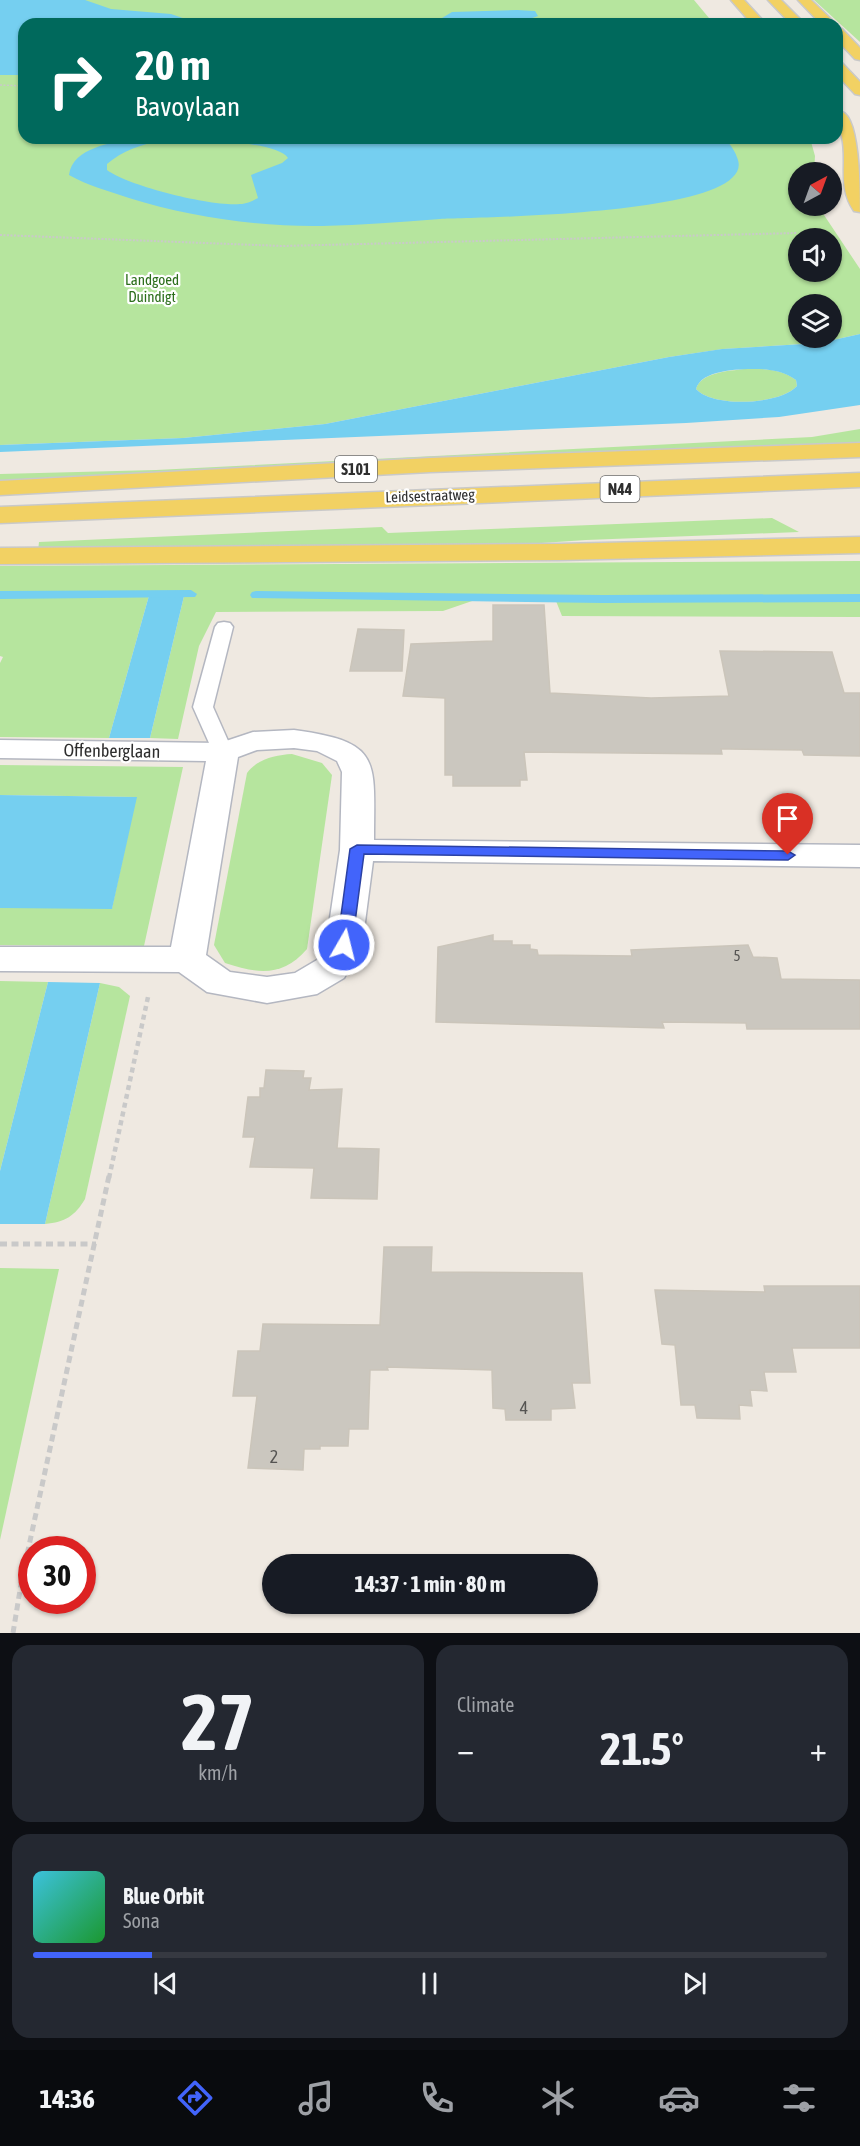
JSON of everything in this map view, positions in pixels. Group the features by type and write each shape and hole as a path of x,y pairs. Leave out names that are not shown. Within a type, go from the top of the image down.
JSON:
{"main road":[{"path":"737,0 754,18"},
{"path":"774,0 792,18"},
{"path":"804,0 823,18"},
{"path":"843,38 860,56"},
{"path":"843,73 860,91"},
{"path":"843,117 860,136"},
{"path":"843,121 850,137 853,194 860,207"},
{"name":"S101","path":"0,488 229,475 700,454 860,450"},
{"name":"Leidsestraatweg","path":"0,534 381,508 860,480"},
{"name":"Leidsestraatweg","path":"0,515 860,500"},
{"path":"0,556 559,552 860,546"}],"street":[{"name":"Offenberglaan","path":"0,749 223,752 253,741 294,739 324,742 350,755 358,772 357,849 344,945 331,969 304,985 267,990 220,983 187,960"},
{"path":"0,959 187,960 223,752"},
{"path":"357,849 860,856"}],"lane":[{"path":"223,752 203,707 224,627"}],"path":[{"path":"0,85 18,86"},
{"path":"0,235 282,246 788,233"},
{"path":"13,1633 22,1578 96,1244 147,998 187,960"},
{"path":"0,1244 96,1244"}],"green space":[{"name":"Landgoed Duindigt","path":"0,0 694,0 709,18 18,18 18,144 812,144 815,162 788,162 788,216 825,216 833,228 788,228 788,282 842,282 842,242 860,269 860,334 842,338 842,294 788,294 788,345 723,349 669,357 325,424 183,438 0,445"},
{"path":"814,0 860,0 860,42 843,26 843,18 834,18"},
{"path":"744,369 778,371 796,380 797,386 776,397 746,402 717,399 696,389 699,383 709,376"},
{"path":"860,429 860,444 0,484 0,474 156,470 812,437"},
{"path":"772,518 799,532 586,540 484,547 38,551 39,542 382,527 388,533"},
{"path":"860,561 860,617 562,616 556,601 475,600 443,611 216,612 199,646 178,739 150,738 185,592 150,592 109,738 0,737 0,663 3,657 0,656 0,566"},
{"path":"292,754 322,763 332,775 307,949 289,965 269,971 259,971 225,963 214,945 247,773 256,764 267,759"},
{"path":"0,765 183,767 144,946 0,945 0,908 112,908 136,797 0,795"},
{"path":"0,981 48,982 0,1171"},
{"path":"100,983 119,987 130,996 85,1199 69,1217 45,1224"},
{"path":"0,1268 59,1269 0,1540"}],"water":[{"path":"0,0 85,0 111,9 171,14 183,18 18,18 18,75 0,75"},
{"path":"517,10 535,11 538,16 532,18 442,18 452,12"},
{"path":"148,144 119,155 107,164 107,170 118,176 151,189 192,199 227,204 243,204 258,198 251,175 282,163 288,158 266,147 248,144 729,144 738,160 732,179 704,193 661,203 555,214 298,226 249,223 176,211 106,191 69,175 78,158 86,152 105,145"},
{"path":"860,334 860,405 779,417 686,423 0,452 0,445 183,438 325,424 669,357 722,349 788,345 788,348 842,348 842,338","holes":["748,369 776,371 796,380 797,386 776,397 746,402 717,399 696,389 699,383 712,374"]},
{"path":"150,592 185,592 150,738 109,738"},
{"path":"0,795 137,797 112,909 0,908"},
{"path":"48,982 100,983 45,1224 0,1224 0,1171"}],"building":[{"path":"493,605 544,605 550,693 651,698 729,696 720,651 832,652 844,693 860,693 860,756 804,755 802,750 729,749 721,749 722,754 524,752 527,780 520,780 520,786 453,786 453,775 445,775 445,698 403,696 411,644 493,641"},
{"path":"358,629 404,630 402,671 350,671"},
{"path":"493,935 493,941 512,941 512,945 530,945 530,949 537,950 538,955 632,956 631,950 748,945 753,957 777,958 781,979 860,980 860,1029 747,1029 746,1023 662,1022 664,1028 436,1022 438,947"},
{"path":"266,1070 304,1071 303,1078 311,1078 309,1090 342,1089 337,1148 379,1149 377,1199 311,1198 314,1168 250,1167 255,1137 243,1137 248,1097 260,1097 260,1088 264,1088"},
{"path":"384,1247 432,1247 431,1272 582,1273 590,1383 572,1383 575,1408 551,1409 551,1420 506,1420 505,1409 493,1408 492,1370 387,1367 388,1370 370,1370 368,1429 349,1429 348,1446 320,1446 320,1449 304,1449 303,1470 248,1468 257,1396 233,1396 238,1351 260,1351 263,1324 380,1325"},
{"path":"764,1286 860,1286 860,1348 792,1348 796,1372 764,1372 767,1391 750,1390 752,1406 739,1405 740,1419 697,1418 695,1405 681,1405 675,1345 662,1344 655,1290 765,1292"}],"waterway":[{"path":"0,595 191,594"},
{"path":"256,595 603,599 860,598"}],"route":[{"path":"344,945 357,849 788,855"}]}
